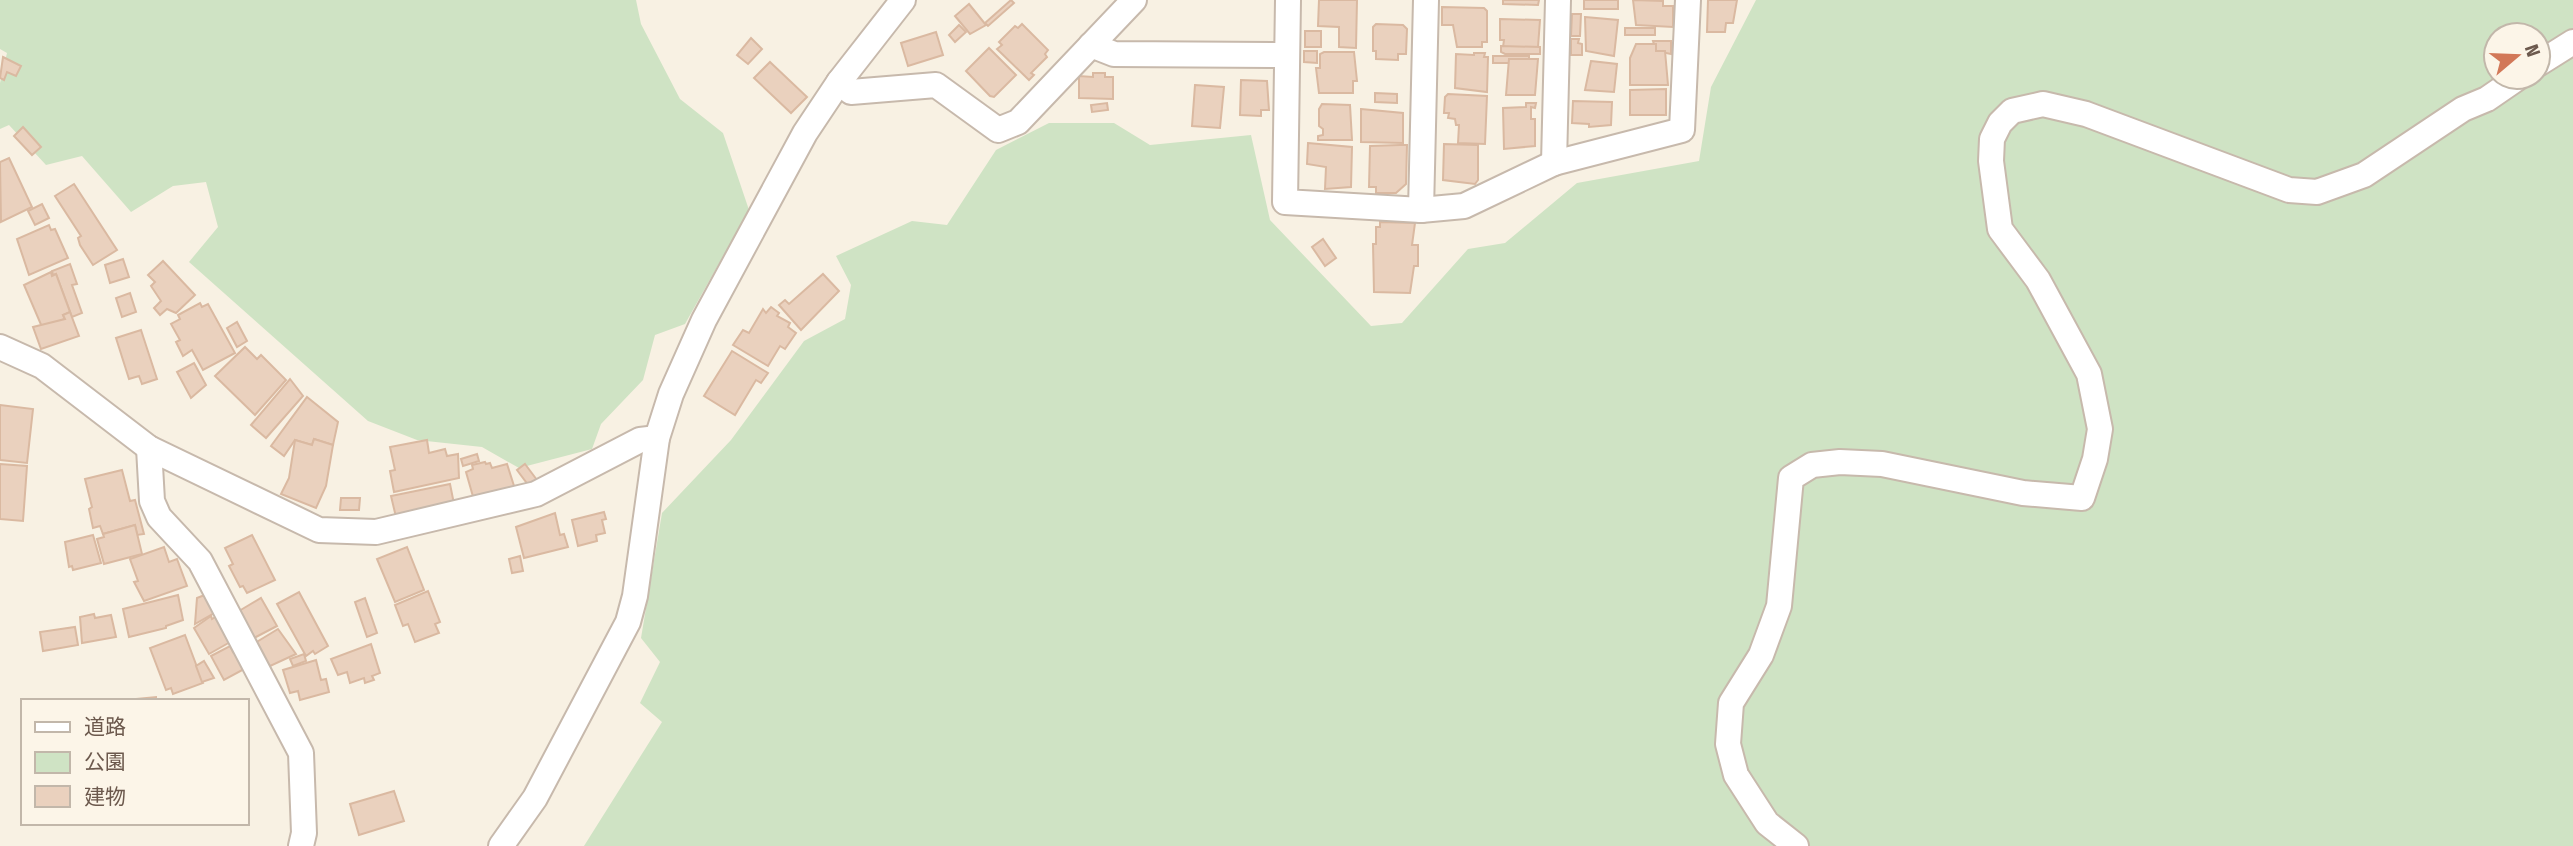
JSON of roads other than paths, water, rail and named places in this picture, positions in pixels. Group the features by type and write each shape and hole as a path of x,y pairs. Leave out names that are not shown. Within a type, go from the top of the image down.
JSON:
{"street":[{"path":"501,846 535,798 628,622 635,596 657,438 671,394 704,320 805,133 839,82 903,0"},
{"path":"839,82 851,92 936,85 998,130 1018,122 1134,0"},
{"path":"1288,0 1285,202 1421,210 1464,206 1555,163 1682,130 1688,0"},
{"path":"1421,210 1426,0"},
{"path":"1555,163 1559,0"},
{"path":"2552,55 2573,42"},
{"path":"1091,45 1114,54 1287,55"},
{"path":"1796,846 1767,823 1736,775 1728,744 1731,704 1761,655 1779,606 1791,478 1812,465 1840,462 1882,464 2023,493 2082,498 2095,459 2100,429 2089,374 2039,280 2000,229 1991,161 1992,139 2000,123 2012,111 2043,104 2086,114 2289,190 2317,192 2364,175 2463,109 2499,91"},
{"path":"0,347 41,366 149,448 318,530 376,532 536,494 640,440 657,438"},
{"path":"149,448 152,501 159,517 200,561 300,753 304,833 301,846"}]}
